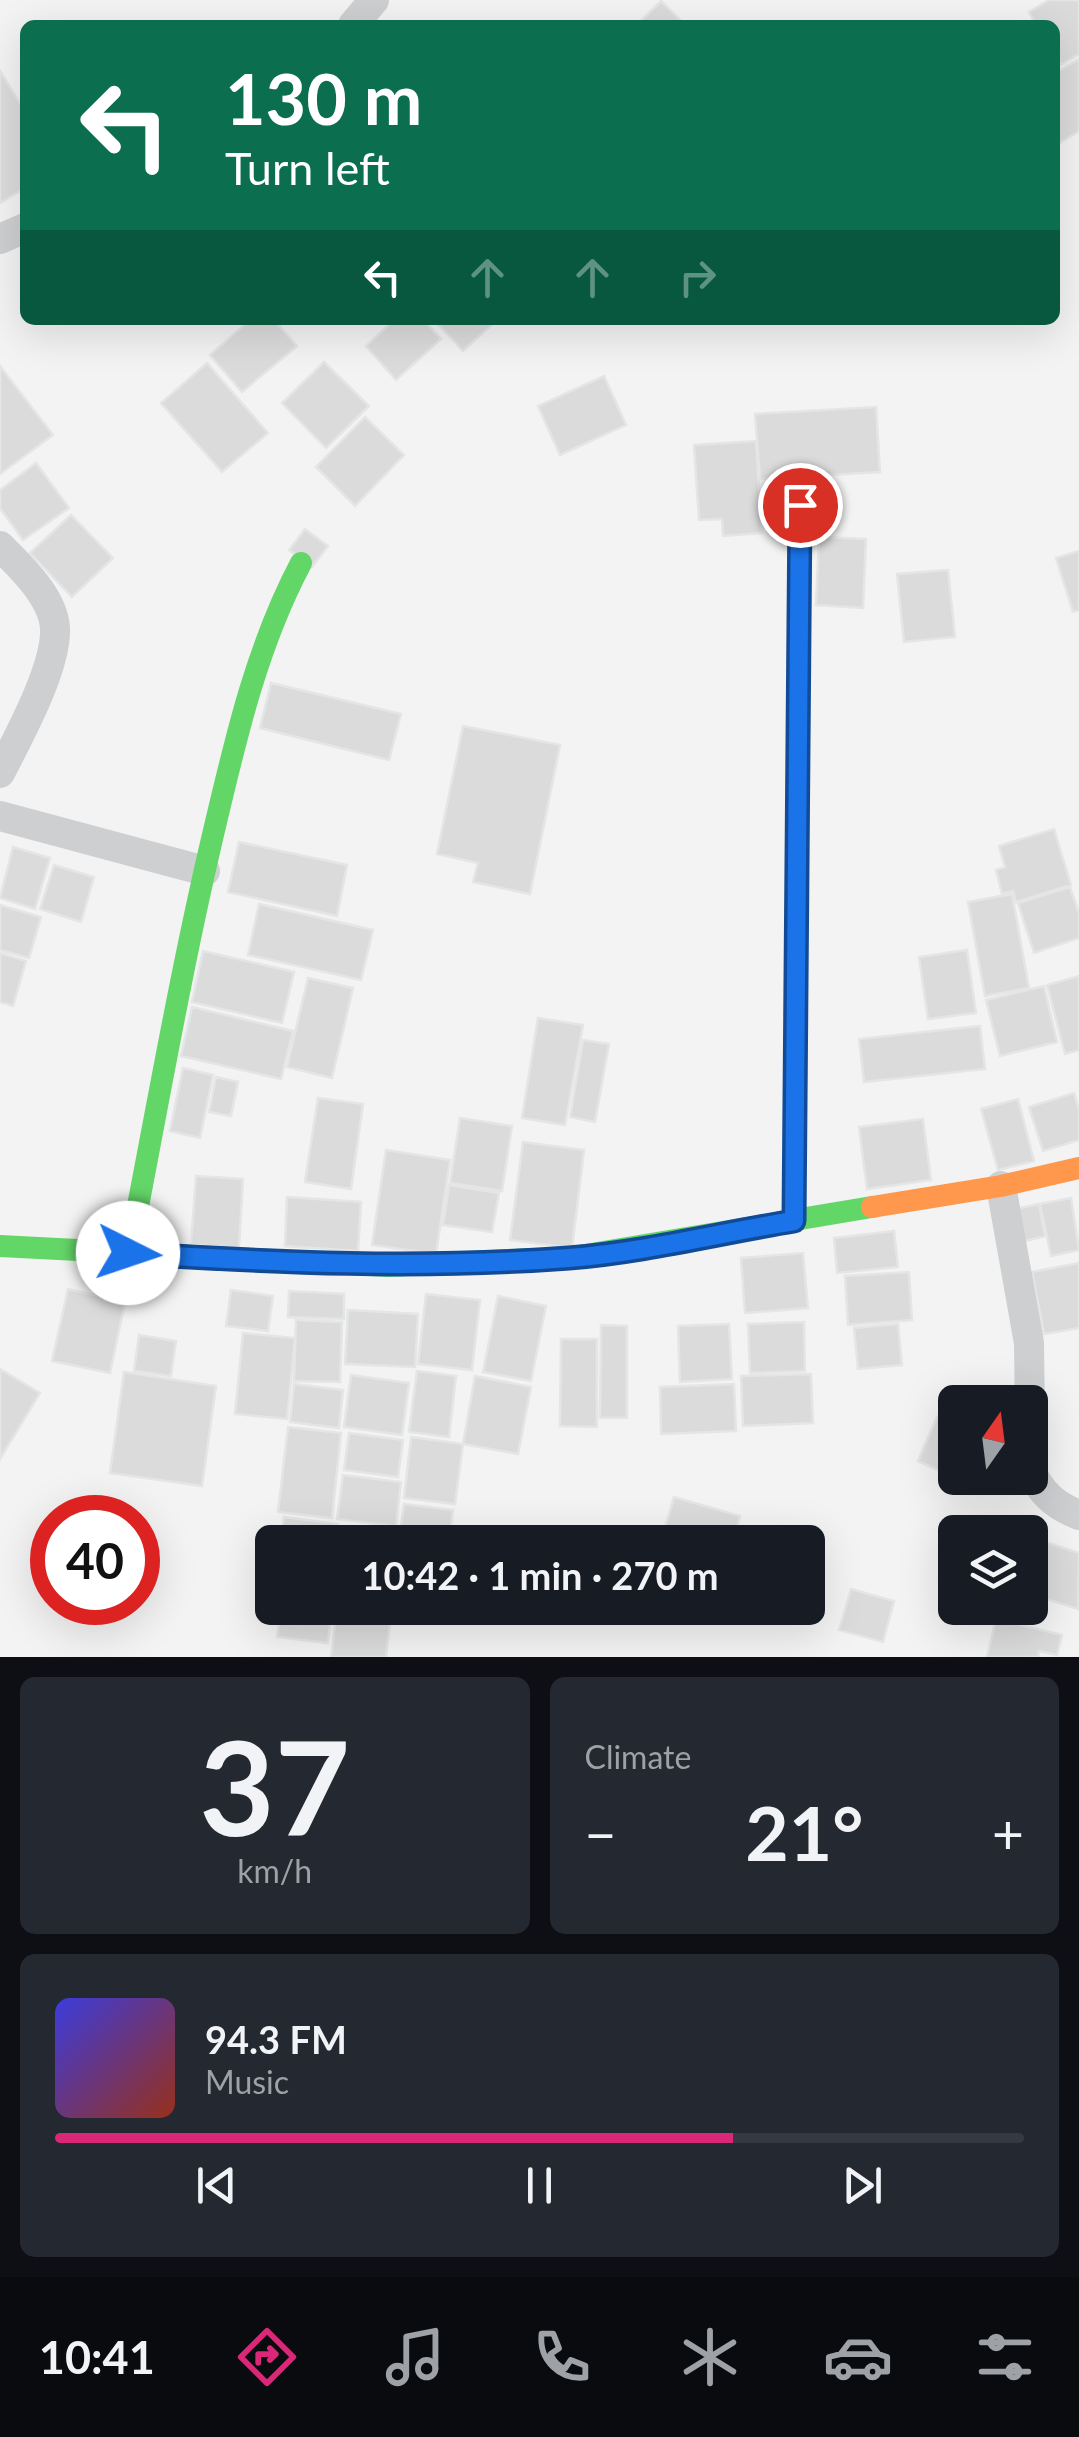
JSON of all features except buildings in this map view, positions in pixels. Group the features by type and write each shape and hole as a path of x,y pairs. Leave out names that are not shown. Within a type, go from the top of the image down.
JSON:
{"street":[{"path":"356,20 374,0"},
{"path":"794,1221 800,505"},
{"path":"0,546 27,574 48,606 55,627 44,674 0,773"},
{"path":"128,1253 205,871 242,715 270,624 301,563"},
{"path":"0,816 205,871"},
{"path":"0,1246 388,1266 574,1257 1001,1186 1079,1168"},
{"path":"1001,1186 1029,1343 1030,1385"},
{"path":"1046,1495 1061,1508 1079,1515"}],"traffic: fast":[{"path":"794,1221 800,505"},
{"path":"129,1253 192,929 232,755 261,657 301,563"},
{"path":"0,1246 388,1266 573,1257 872,1207"}],"traffic: slow":[{"path":"872,1207 1001,1186 1079,1168"}],"route":[{"path":"128,1253 388,1266 481,1262 574,1257 794,1221 800,505"}]}
